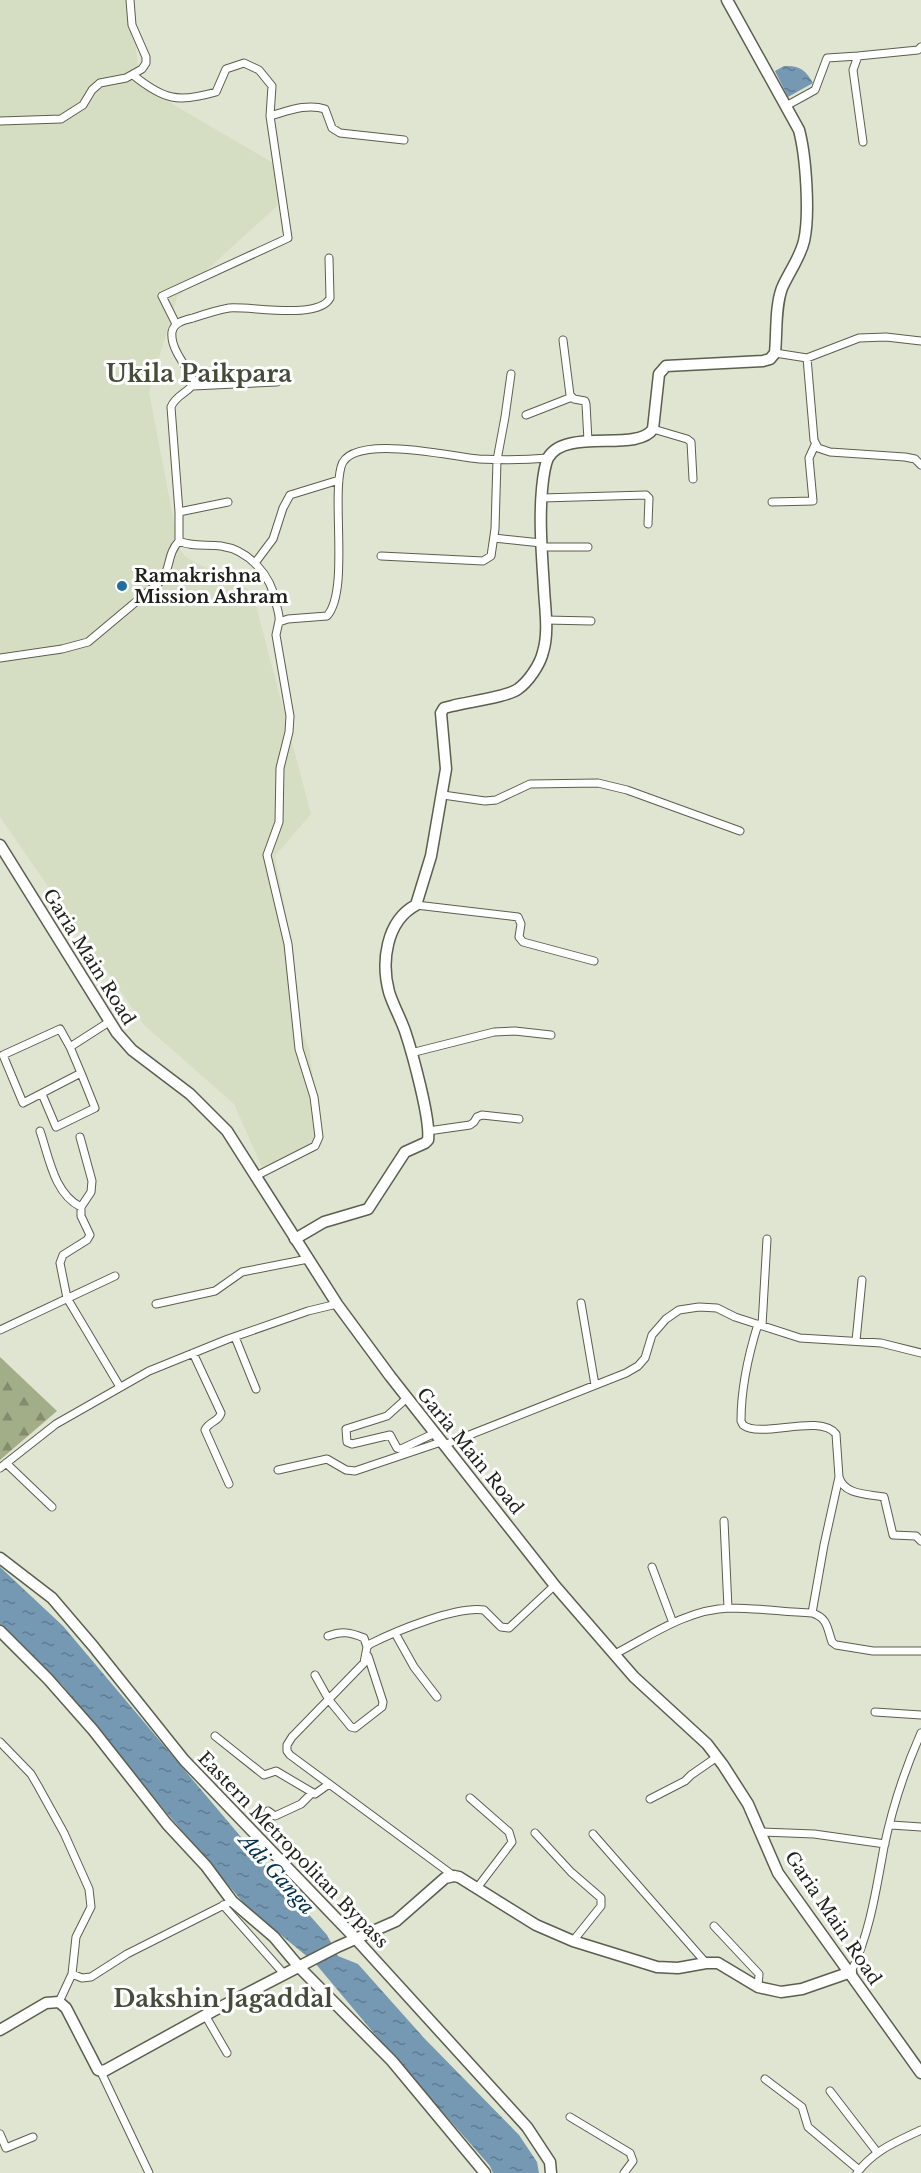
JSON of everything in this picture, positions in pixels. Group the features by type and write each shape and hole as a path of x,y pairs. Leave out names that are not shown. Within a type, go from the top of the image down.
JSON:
{"main road":[{"path":"295,1239 324,1222 368,1209 405,1152 428,1140 411,1053 389,991 386,966 391,933 397,920 416,905 431,856 446,769 441,713 444,708 518,690 541,660 546,620 541,545 542,498 544,472 548,458 560,447 588,441 641,439 649,435 653,429 659,374 662,368 669,365 763,361 770,359 775,352 783,287 804,243 803,146 799,130 727,0"},
{"name":"Garia Main Road","path":"0,845 109,1022 132,1050 190,1094 226,1131 337,1304 407,1398 555,1585 644,1687 685,1722 717,1757 737,1785 778,1873 851,1972 921,2073"},
{"name":"Eastern Metropolitan Bypass","path":"0,1558 52,1598 184,1760 355,1938 527,2127 550,2162 552,2173"},
{"path":"0,1631 48,1679 93,1730 167,1824 206,1866 227,1903 274,1937 300,1968 392,2061 485,2173"},
{"path":"0,2030 46,2003 59,2002 66,2008 101,2072 337,1947 396,1921 434,1886 445,1878 454,1876 536,1925 573,1941 657,1967 678,1968 706,1963 723,1966 758,1987 781,1992 802,1989 851,1972"}],"street":[{"path":"0,121 61,119 83,105 92,90 100,83 126,78 142,69 146,63 146,57 132,25 130,0"},
{"path":"786,106 815,90 827,58 921,48"},
{"path":"858,56 853,70 863,142"},
{"path":"133,75 148,87 170,98 197,97 216,92 226,69 244,63 259,70 272,86 270,116 288,238 162,296 176,324"},
{"path":"270,116 317,107 325,109 332,128 340,134 404,140"},
{"path":"193,386 192,377 173,341 173,328 176,324 231,308 282,310 322,307 330,298 329,258"},
{"path":"775,352 807,358 859,338 886,337 921,342"},
{"path":"562,340 569,392 572,398"},
{"path":"771,502 813,501 809,458 815,445 807,358"},
{"path":"381,556 483,561 491,556 494,538 497,460 511,374"},
{"path":"0,658 62,649 88,642 162,580 166,574 170,552 179,541 171,407 180,394 193,386 277,382"},
{"path":"526,415 572,398 582,400 586,404 588,441"},
{"path":"653,429 691,442 693,479"},
{"path":"815,445 830,452 905,457 915,459 921,465"},
{"path":"279,622 288,619 327,616 331,611 338,570 339,480 342,464 347,456 379,448 400,448 450,456 497,460 548,458"},
{"path":"255,563 273,539 283,508 290,495 339,480"},
{"path":"542,498 646,495 649,500 648,524"},
{"path":"179,512 228,502"},
{"path":"494,538 541,545 588,547"},
{"path":"179,541 222,546 247,556 255,563 272,587 279,622 276,635 290,716 290,732 280,768 279,822 267,855 274,891 285,926 299,1049 314,1097 319,1137 315,1146 256,1176"},
{"path":"546,620 591,621"},
{"path":"443,795 485,801 496,800 530,784 598,783 620,788 740,831"},
{"path":"416,905 518,917 521,924 519,938 523,942 594,961"},
{"path":"70,1047 109,1022"},
{"path":"42,1094 56,1127 94,1110 95,1107 81,1073 70,1047 60,1029 3,1056 24,1103 81,1073"},
{"path":"411,1053 494,1032 515,1031 551,1035"},
{"path":"428,1131 470,1125 480,1115 519,1119"},
{"path":"40,1131 59,1186 72,1203 81,1207"},
{"path":"80,1137 92,1181 91,1192 81,1207 81,1216 90,1234 87,1240 63,1255 60,1263 67,1298 120,1387"},
{"path":"767,1239 760,1325 750,1350 742,1388 741,1421 743,1425 754,1430 794,1425 829,1428 836,1434 839,1477 812,1613"},
{"path":"156,1304 215,1291 242,1272 308,1259"},
{"path":"0,1330 115,1276"},
{"path":"856,1341 862,1280"},
{"path":"581,1303 595,1385"},
{"path":"52,1507 3,1466 56,1424 149,1371 235,1337 308,1311 337,1304"},
{"path":"278,1470 327,1460 346,1470 355,1471 626,1373 638,1366 645,1358 652,1335 666,1319 679,1311 699,1307 717,1308 800,1338 892,1345 921,1353"},
{"path":"235,1337 256,1389"},
{"path":"193,1353 221,1413 219,1419 207,1425 206,1430 229,1484"},
{"path":"407,1398 387,1416 346,1429 347,1442 352,1444 390,1435 397,1448 401,1449 440,1440"},
{"path":"839,1477 844,1488 850,1491 884,1497 893,1535 916,1536 921,1541"},
{"path":"724,1521 728,1608"},
{"path":"651,1567 672,1623"},
{"path":"454,1876 329,1784 287,1751 287,1745 292,1737 364,1663 367,1649 379,1639 448,1614 479,1610 488,1612 501,1627 510,1628 555,1585"},
{"path":"615,1654 672,1623 728,1608 812,1613 823,1617 832,1642 836,1645 873,1651 921,1651"},
{"path":"315,1675 329,1700 351,1727 355,1728 382,1707 384,1702 364,1638 341,1631 328,1636"},
{"path":"395,1633 414,1667 437,1697"},
{"path":"875,1712 921,1715"},
{"path":"851,1972 865,1940 885,1844 910,1757 921,1733"},
{"path":"215,1736 264,1775 276,1771 312,1793 317,1793 329,1784"},
{"path":"0,1742 31,1774 38,1785 87,1880 91,1907 76,1937 72,1974 59,2002"},
{"path":"650,1799 685,1781 691,1774 717,1757"},
{"path":"268,1810 275,1816 301,1804 312,1793"},
{"path":"470,1798 509,1832 512,1842 477,1888"},
{"path":"891,1825 921,1827"},
{"path":"759,1832 814,1834 885,1844"},
{"path":"535,1833 571,1872 601,1898 601,1906 573,1941"},
{"path":"593,1834 706,1963"},
{"path":"72,1974 82,1978 91,1977 127,1954 227,1903 285,1975"},
{"path":"714,1926 759,1974 758,1987"},
{"path":"205,2015 227,2053"},
{"path":"101,2072 149,2173"},
{"path":"765,2079 802,2107 808,2127 858,2172 877,2152 921,2130"},
{"path":"830,2091 877,2152"},
{"path":"570,2117 630,2153 633,2161 624,2173"},
{"path":"0,2134 6,2148 33,2137"}],"shaded area":[{"name":"Ramakrishna Mission Ashram","path":"0,0 131,0 140,85 275,164 277,206 177,297 149,392 179,549 186,557 202,566 238,580 249,591 256,606 311,814 275,856 293,953 300,1028 309,1048 322,1145 266,1176 234,1104 144,1025 0,817"}],"green space":[{"path":"0,1357 57,1411 0,1460"}],"water":[{"path":"784,66 801,69 813,83 788,97 775,71"},
{"path":"0,1567 63,1626 257,1856 327,1935 338,1956 358,1964 424,2038 519,2135 537,2162 539,2173 493,2173 490,2166 315,1963 247,1907 63,1686 0,1626"}],"place":[{"name":"Ramakrishna Mission Ashram","path":"122,586"}],"district":[{"name":"Ukila Paikpara","path":"199,374"},
{"name":"Dakshin Jagaddal","path":"223,1999"}],"water label":[{"name":"Adi Ganga","path":"277,1874"}]}
